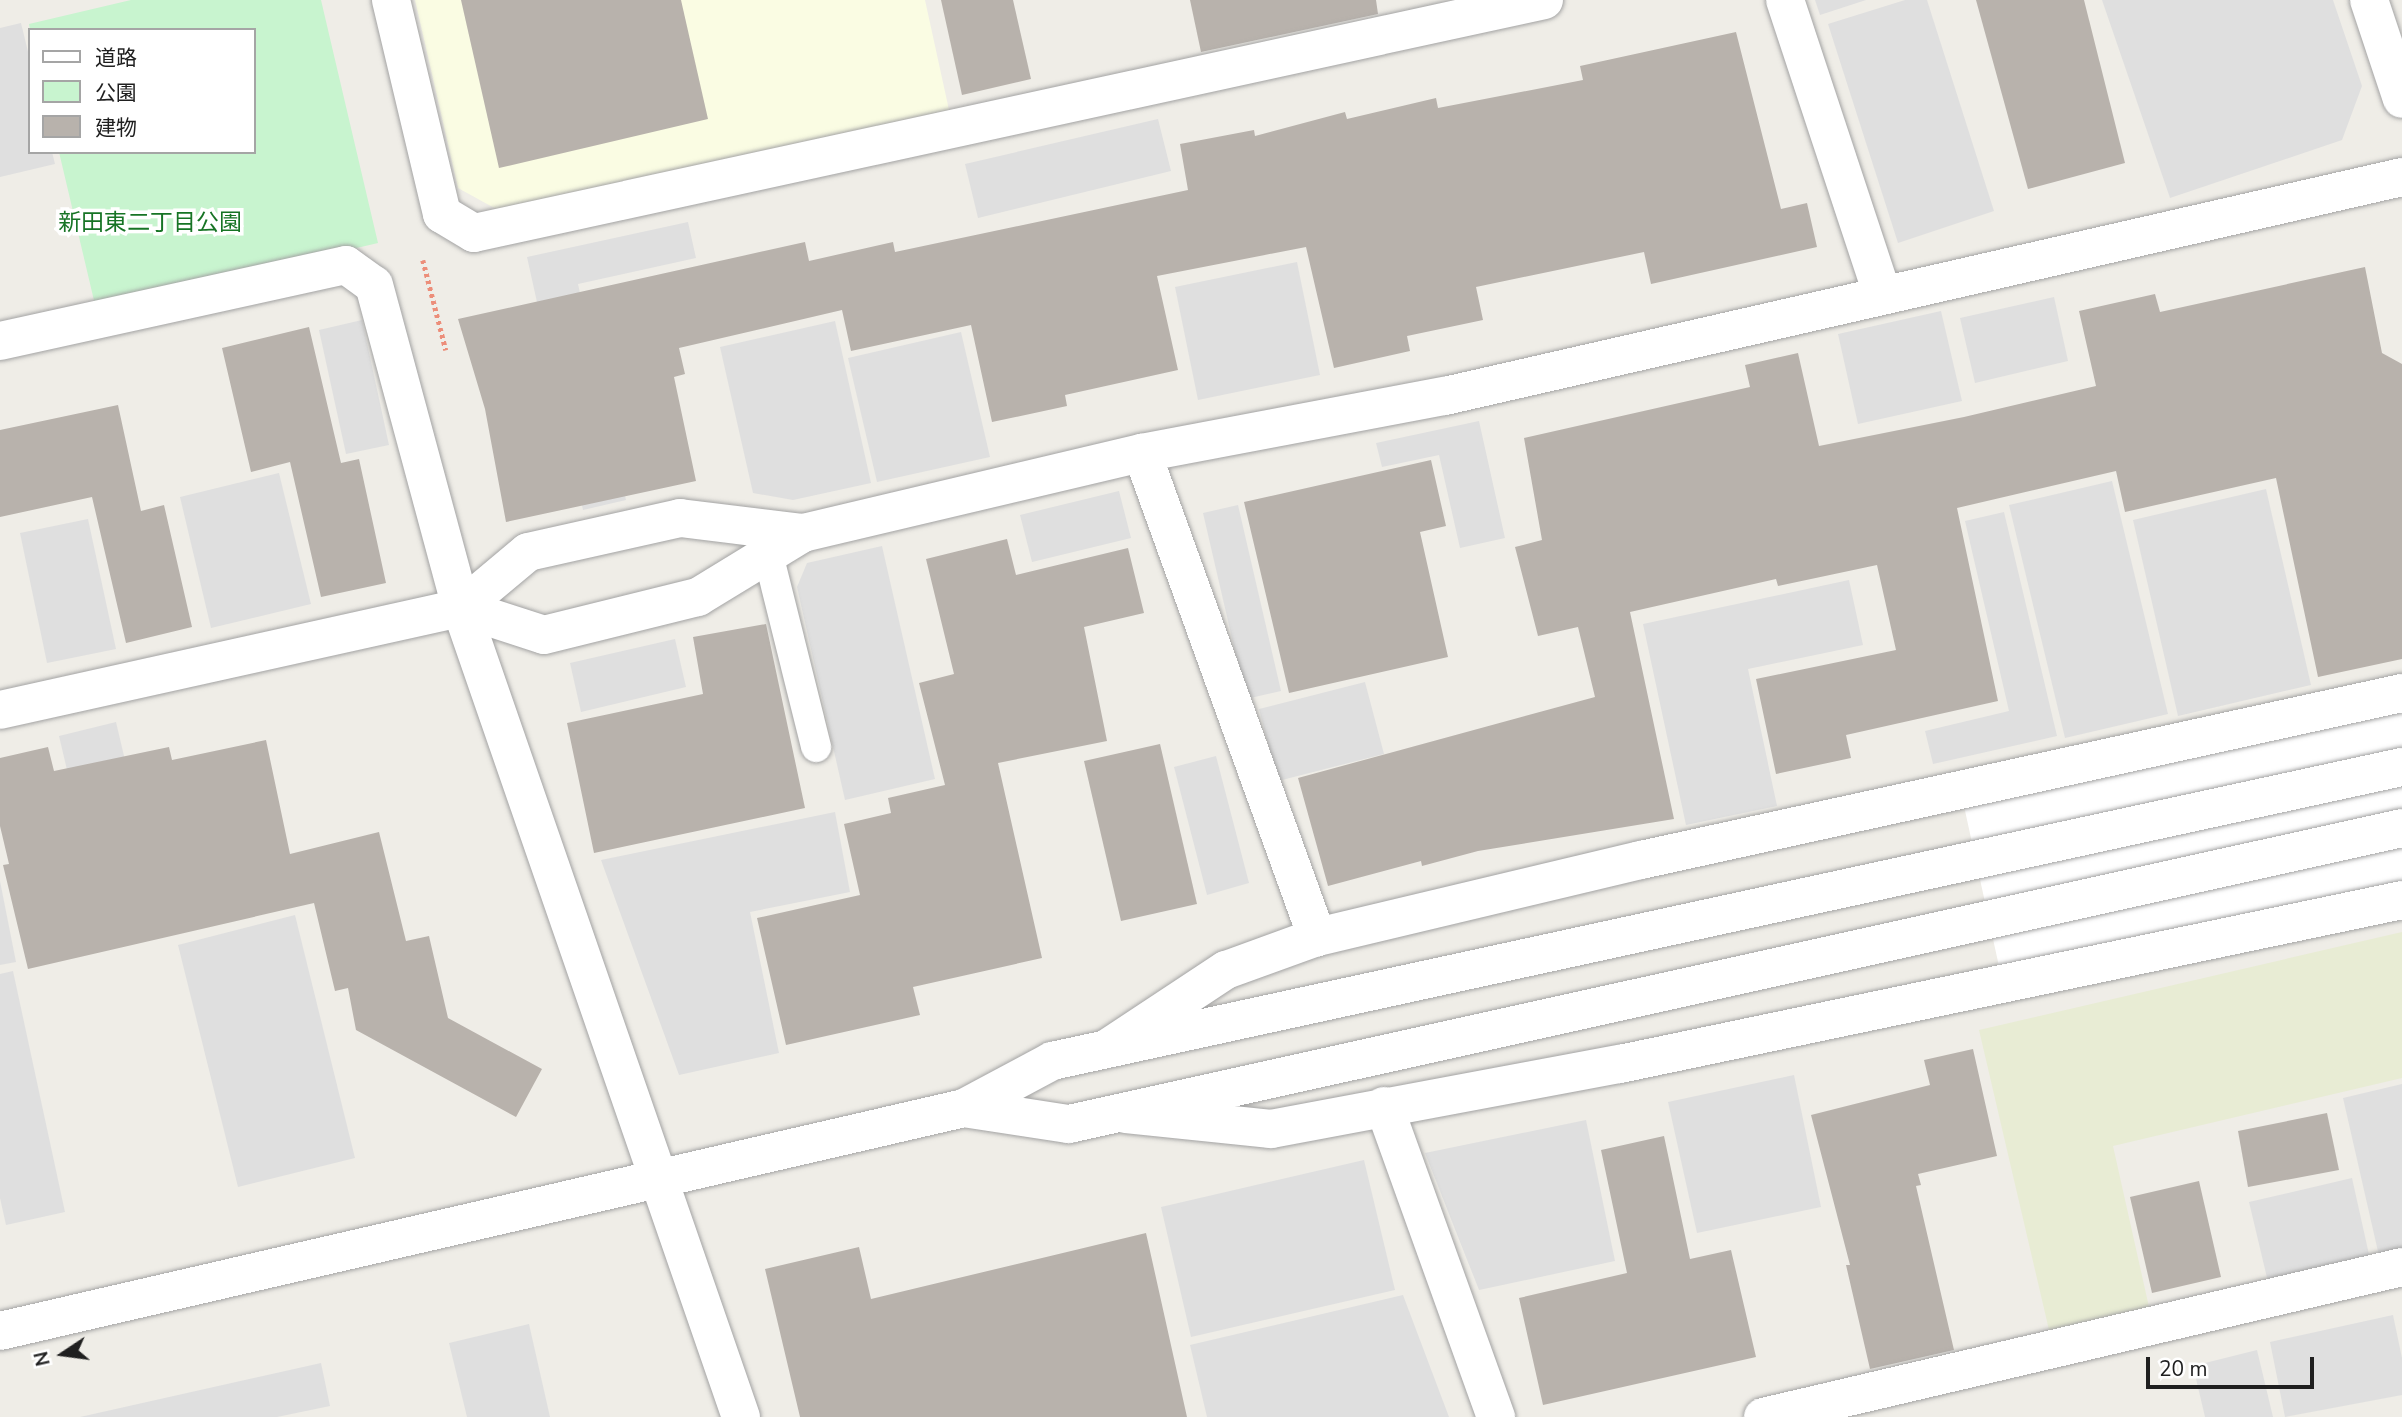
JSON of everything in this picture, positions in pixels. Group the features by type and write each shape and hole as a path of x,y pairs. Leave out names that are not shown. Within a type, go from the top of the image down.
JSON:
{"street":[{"path":"391,0 442,214 474,233 1544,0"},
{"path":"1785,0 1882,293"},
{"path":"2369,0 2402,99"},
{"path":"461,608 544,635 698,597 803,533 1142,453 1445,396 1882,293 2402,177"},
{"path":"0,341 346,265 374,285 461,608 741,1417"},
{"path":"1142,453 1317,937"},
{"path":"0,710 461,608 528,552 680,518 803,533"},
{"path":"1105,1049 1226,970 1317,937 1641,860 2402,693"},
{"path":"0,1331 658,1182 964,1108 1052,1062 1105,1049 1976,862 2402,767"},
{"path":"964,1108 1069,1124 2402,828"},
{"path":"1118,1113 1272,1129 1620,1064 2402,900"},
{"path":"1384,1106 1496,1417"},
{"path":"1763,1417 2402,1268"}],"lane":[{"path":"768,554 816,747"}],"shaded area":[{"path":"415,0 925,0 949,110 498,210 458,188"},
{"path":"1815,0 1866,0 1820,15"},
{"path":"1905,0 1927,0 1994,211 1898,243 1828,24"},
{"path":"2102,0 2333,0 2362,86 2342,140 2170,198"},
{"path":"21,23 28,52 28,154 52,154 55,164 0,177 0,28"},
{"path":"1158,119 1171,171 978,218 965,164"},
{"path":"688,222 696,258 578,284 626,500 583,510 527,257"},
{"path":"1297,262 1320,375 1198,400 1175,287"},
{"path":"2054,297 2068,361 1975,383 1960,318"},
{"path":"1941,311 1962,401 1858,424 1838,334"},
{"path":"362,320 389,445 346,454 319,330"},
{"path":"835,321 871,483 793,500 753,493 720,347"},
{"path":"961,332 990,457 877,482 848,358"},
{"path":"1479,421 1505,538 1460,548 1439,455 1382,467 1376,443"},
{"path":"279,473 311,604 211,628 180,497"},
{"path":"2112,481 2168,714 2065,738 2009,505"},
{"path":"2266,489 2311,685 2178,716 2133,520"},
{"path":"1119,491 1131,538 1032,562 1020,515"},
{"path":"1238,505 1281,691 1246,699 1203,513"},
{"path":"2004,512 2057,736 1933,764 1925,731 2009,711 1965,521"},
{"path":"88,519 116,649 47,663 20,533"},
{"path":"882,546 935,779 845,800 797,587 807,563"},
{"path":"1849,580 1863,645 1748,669 1777,806 1686,825 1643,624"},
{"path":"675,639 686,687 581,712 570,663"},
{"path":"1365,682 1384,754 1278,781 1259,709"},
{"path":"116,722 150,866 93,880 59,736"},
{"path":"1216,756 1249,883 1207,895 1174,767"},
{"path":"835,812 850,892 750,912 779,1053 679,1075 601,860"},
{"path":"0,881 16,962 0,965"},
{"path":"295,915 355,1158 238,1187 178,945"},
{"path":"2402,932 2402,1078 2113,1146 2149,1307 2049,1330 1979,1030"},
{"path":"13,971 65,1212 6,1225 0,1198 0,974"},
{"path":"1794,1075 1821,1207 1697,1233 1668,1102"},
{"path":"2402,1084 2402,1250 2379,1256 2343,1098"},
{"path":"1586,1120 1615,1261 1479,1290 1425,1153"},
{"path":"1364,1160 1395,1290 1191,1337 1161,1207"},
{"path":"2352,1178 2370,1259 2268,1282 2249,1202"},
{"path":"1403,1295 1449,1417 1207,1417 1190,1345"},
{"path":"2393,1315 2402,1358 2402,1395 2285,1417 2270,1342"},
{"path":"529,1324 550,1417 467,1417 449,1343"},
{"path":"2257,1350 2273,1417 2205,1417 2193,1366"},
{"path":"321,1363 330,1406 277,1417 80,1417"}],"green space":[{"name":"新田東二丁目公園","path":"131,0 321,0 378,243 96,309 59,154 256,154 256,28 30,28 29,24"}],"pier":[{"path":"2402,708 2402,882 2000,971 1964,806"}],"building":[{"path":"461,0 681,0 708,119 499,168"},
{"path":"941,0 1013,0 1031,79 962,95"},
{"path":"1190,0 1376,0 1378,14 1201,52"},
{"path":"1976,0 2084,0 2125,163 2028,189"},
{"path":"1736,32 1781,209 1807,203 1817,247 1651,284 1644,252 1476,287 1483,320 1407,336 1410,351 1334,368 1306,247 1157,276 1178,370 1065,395 1067,406 992,422 971,325 851,351 842,310 679,348 685,374 674,377 696,481 506,522 485,409 458,319 805,242 809,261 893,242 895,252 1188,190 1180,144 1254,130 1255,136 1345,112 1347,119 1436,98 1438,108 1583,80 1580,66"},
{"path":"2365,267 2382,353 2402,364 2402,659 2318,677 2276,478 2125,512 2116,471 1957,508 1998,701 1846,735 1851,758 1776,774 1756,679 1896,650 1877,565 1778,586 1776,579 1630,612 1674,819 1478,851 1422,866 1421,861 1328,886 1298,778 1595,697 1578,627 1538,636 1515,547 1542,540 1524,438 1750,387 1745,365 1798,353 1819,446 1964,417 2096,386 2079,311 2155,294 2160,312"},
{"path":"309,327 341,463 359,459 386,583 321,597 290,462 251,472 222,348"},
{"path":"118,405 141,511 164,505 192,627 126,643 92,497 0,517 0,430"},
{"path":"1431,460 1446,526 1420,532 1448,657 1289,693 1244,502"},
{"path":"1007,539 1016,575 1128,548 1144,613 1084,627 1107,741 998,763 1042,958 913,987 920,1015 786,1045 757,918 860,895 844,824 891,813 888,798 945,785 919,683 954,674 926,559"},
{"path":"766,624 805,808 594,853 567,723 703,694 693,637"},
{"path":"266,740 290,854 379,832 406,941 429,936 448,1018 542,1069 516,1117 356,1030 348,988 335,991 314,903 28,969 3,865 9,864 0,826 0,758 48,747 54,771 169,747 172,760"},
{"path":"1160,744 1197,904 1121,921 1084,761"},
{"path":"1973,1049 1997,1156 1918,1174 1921,1185 1916,1186 1954,1350 1870,1369 1846,1265 1850,1265 1811,1115 1930,1085 1924,1060"},
{"path":"2327,1113 2339,1170 2248,1187 2238,1131"},
{"path":"1664,1136 1690,1259 1731,1250 1756,1357 1543,1405 1519,1298 1627,1273 1601,1150"},
{"path":"2199,1181 2221,1277 2152,1293 2130,1197"},
{"path":"1146,1233 1187,1417 800,1417 765,1269 859,1247 871,1299"}]}
